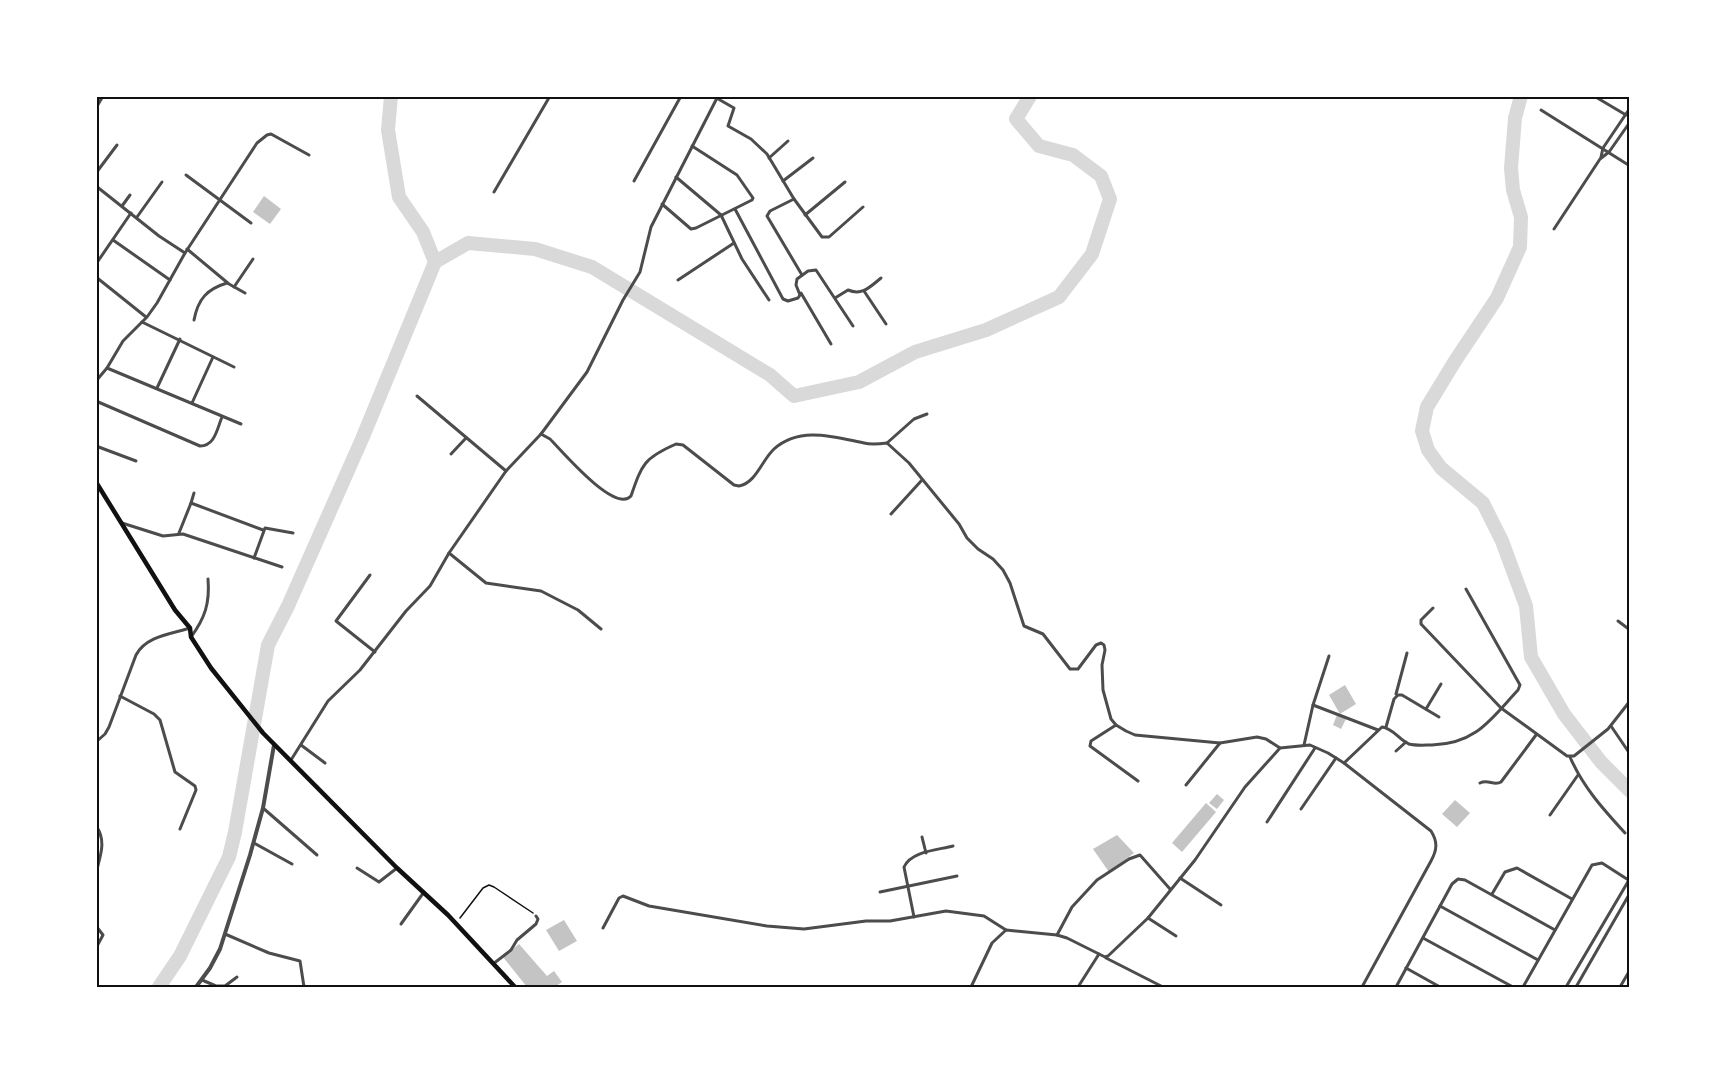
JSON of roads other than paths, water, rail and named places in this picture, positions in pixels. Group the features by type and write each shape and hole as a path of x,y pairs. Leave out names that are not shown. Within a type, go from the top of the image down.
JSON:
{"main road":[{"path":"96,482 175,610 190,628 191,638 243,711 290,761 456,923 515,987"}],"street":[{"path":"96,108 103,96"},
{"path":"494,192 550,96"},
{"path":"634,181 681,96"},
{"path":"1594,96 1626,115"},
{"path":"290,761 329,700 375,652 406,611 430,586 449,553 506,471 542,434 587,372 623,300 640,272 651,227 715,97 734,108 728,127 751,139 762,149 820,236 825,239 863,207"},
{"path":"1554,229 1630,108"},
{"path":"1541,110 1630,166"},
{"path":"1600,159 1609,152 1630,122"},
{"path":"96,381 123,341 146,317 257,143 271,134 309,155"},
{"path":"769,158 788,141"},
{"path":"96,173 117,145"},
{"path":"662,204 691,229 751,202 751,195 737,175 692,146"},
{"path":"783,181 813,159"},
{"path":"186,176 251,223"},
{"path":"676,177 721,215 742,259 769,300"},
{"path":"137,217 162,182"},
{"path":"805,215 845,182"},
{"path":"96,186 159,236 186,251 227,283 245,293"},
{"path":"122,206 130,195"},
{"path":"794,199 767,216 802,275"},
{"path":"735,209 783,299 788,301 798,298 800,292"},
{"path":"96,264 131,213"},
{"path":"113,240 170,280"},
{"path":"678,280 734,242"},
{"path":"234,287 252,260"},
{"path":"831,344 795,282 802,275 813,269 816,270 853,326"},
{"path":"96,277 146,317"},
{"path":"835,298 848,290 855,293 864,291 881,278"},
{"path":"194,320 196,307 203,295 214,287 227,283"},
{"path":"864,291 886,324"},
{"path":"142,322 234,367"},
{"path":"157,388 180,339"},
{"path":"192,403 213,357"},
{"path":"106,368 241,424"},
{"path":"417,396 506,471"},
{"path":"96,401 200,446 211,442 222,417"},
{"path":"542,434 550,438 602,490 624,501 631,496 645,462 676,444 683,445 734,485 739,486 749,482 772,450 795,437 829,435 866,444 887,443 914,419 927,414"},
{"path":"451,454 466,438"},
{"path":"887,443 902,455 961,527 967,538 1003,570 1010,583 1024,626 1043,634 1074,670 1078,669 1097,644 1105,646 1102,690 1110,717 1116,725 1135,735 1220,743 1257,737 1280,748 1304,745 1315,747 1344,762 1431,831 1436,841 1431,861 1362,987"},
{"path":"96,446 136,461"},
{"path":"891,514 922,480"},
{"path":"179,533 194,493"},
{"path":"191,503 263,530 267,528 293,533"},
{"path":"120,522 163,536 179,533 282,567"},
{"path":"254,558 263,530"},
{"path":"449,553 486,583 541,591 578,610 601,628"},
{"path":"370,575 336,621 375,652"},
{"path":"191,638 202,622 207,609 208,579"},
{"path":"1386,727 1406,742 1414,745 1442,745 1461,741 1478,732 1518,690 1520,685 1466,589"},
{"path":"1433,608 1421,620 1421,624 1501,708 1570,757 1578,775 1595,800 1625,833"},
{"path":"1618,621 1630,630"},
{"path":"96,742 108,730 135,655 145,643 190,628"},
{"path":"1386,727 1407,653"},
{"path":"1304,745 1313,705 1329,656"},
{"path":"1426,709 1441,684"},
{"path":"1395,696 1402,695 1440,717"},
{"path":"120,696 157,717 162,725 174,772 195,786 196,790 180,829"},
{"path":"1570,757 1609,728 1630,701"},
{"path":"1313,705 1378,730"},
{"path":"1116,725 1091,741 1090,746 1138,781"},
{"path":"1344,762 1378,730 1386,727"},
{"path":"1609,728 1630,754"},
{"path":"1480,783 1484,781 1501,782 1536,735"},
{"path":"1396,751 1406,742"},
{"path":"1186,785 1220,743"},
{"path":"196,987 217,955 225,934 254,843 263,808 274,745"},
{"path":"301,745 325,763"},
{"path":"1267,822 1315,747"},
{"path":"1105,957 1148,918 1195,860 1245,787 1280,748"},
{"path":"1301,809 1336,758"},
{"path":"1550,815 1578,775"},
{"path":"263,808 317,855"},
{"path":"96,826 103,843 96,873"},
{"path":"922,837 926,853"},
{"path":"254,843 292,864"},
{"path":"914,918 904,867 906,863 913,856 953,846"},
{"path":"1057,935 1072,907 1093,884 1132,857 1140,855 1170,889"},
{"path":"1523,987 1591,866 1596,862 1629,880 1566,987"},
{"path":"357,868 379,882 398,868"},
{"path":"1492,894 1505,872 1515,868 1572,899"},
{"path":"880,892 957,876"},
{"path":"1180,878 1221,905"},
{"path":"1396,987 1453,882 1458,879 1464,879 1555,930"},
{"path":"400,924 424,892"},
{"path":"1576,987 1630,893"},
{"path":"603,928 619,898 623,896 649,906 736,922 804,929 866,921 890,921 946,911 959,911 984,916 1006,930 1057,935 1074,940 1163,987"},
{"path":"1440,906 1538,960"},
{"path":"493,964 511,950 518,938 537,924 536,915"},
{"path":"1148,918 1176,936"},
{"path":"96,926 104,935 96,948"},
{"path":"971,987 992,943 1006,930"},
{"path":"225,934 269,953 300,961 304,987"},
{"path":"1423,938 1513,987"},
{"path":"1078,987 1100,954"},
{"path":"1406,968 1440,987"},
{"path":"1620,987 1629,972"},
{"path":"202,980 216,986 225,986 237,977"}],"waterway":[{"path":"391,96 388,130 399,197 423,232 435,262 468,243 535,249 592,267 770,375 794,396 859,382 915,352 986,330 1059,297 1092,254 1110,199 1101,176 1073,155 1039,146 1016,119 1030,96"},
{"path":"1521,96 1515,118 1511,168 1513,190 1521,217 1520,247 1497,298 1427,407 1422,431 1428,450 1441,468 1483,503 1502,541 1526,606 1531,657 1564,714 1601,762 1630,791"},
{"path":"159,987 180,956 229,857 268,645 288,606 362,439 435,262"}]}
